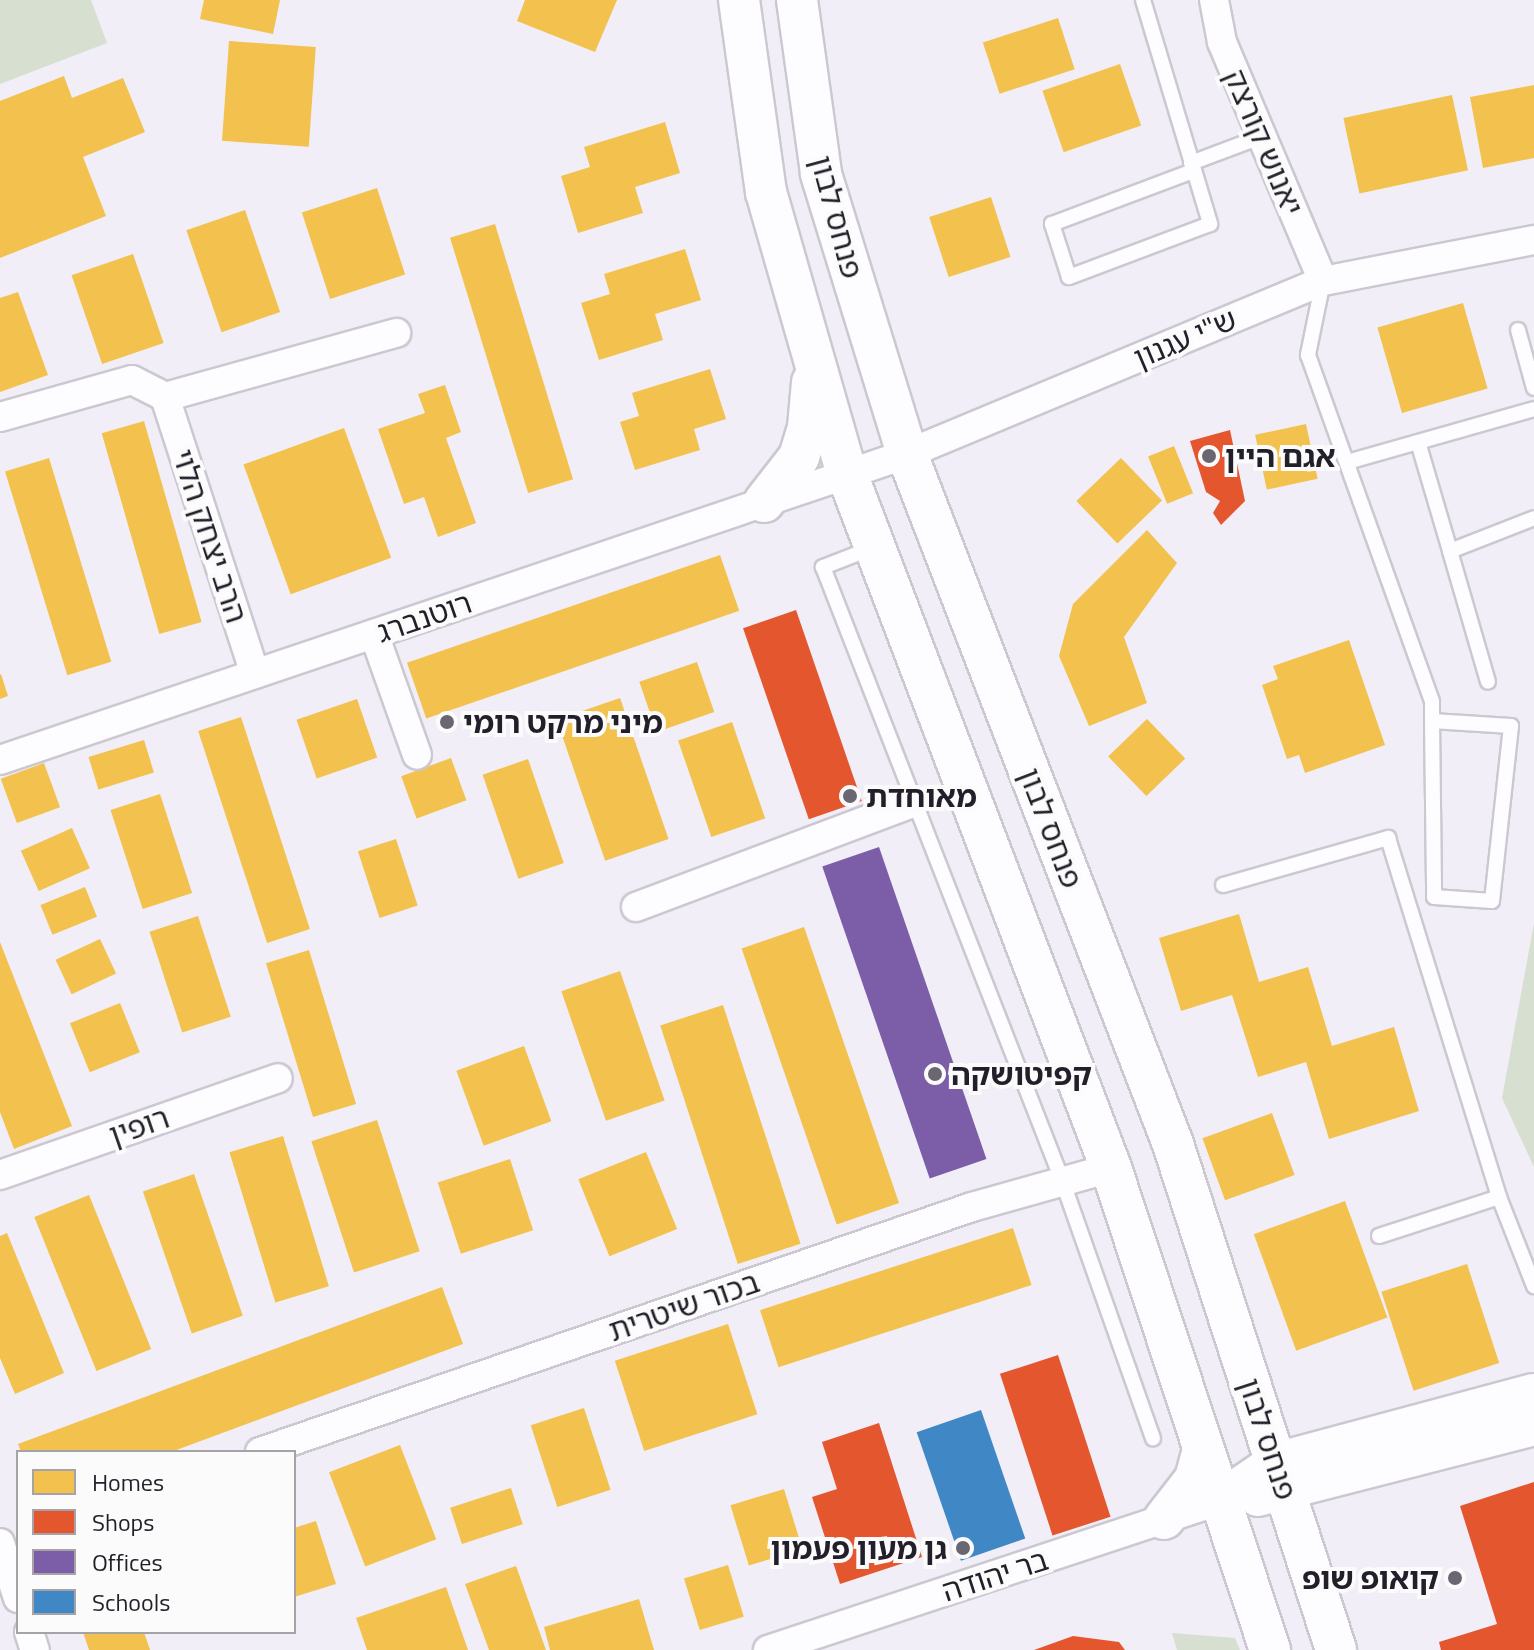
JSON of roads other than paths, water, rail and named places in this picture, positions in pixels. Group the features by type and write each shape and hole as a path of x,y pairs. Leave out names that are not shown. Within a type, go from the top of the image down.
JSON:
{"main road":[{"name":"פנחס לבון","path":"739,0 766,192 847,474 1111,1168 1270,1650"},
{"name":"פנחס לבון","path":"797,0 821,174 907,454 1173,1144 1336,1650"},
{"path":"764,502 799,457 808,427 813,391 807,334"},
{"path":"1222,1500 1534,1394"},
{"path":"1280,1478 1534,1425"},
{"path":"1164,1519 1195,1479 1203,1449"}],"street":[{"name":"יאנוש קורצק","path":"1214,0 1222,42 1323,281"},
{"name":"ש\"י עגנון","path":"847,474 907,454 1323,281 1534,240"},
{"path":"0,417 132,380 165,397 396,333"},
{"name":"הרב יצחק הלוי","path":"165,397 255,674"},
{"name":"רוטנברג","path":"0,760 847,474"},
{"path":"374,634 417,755"},
{"path":"636,907 915,802"},
{"name":"רופין","path":"0,1175 278,1078"},
{"name":"בכור שיטרית","path":"266,1450 1062,1180 1111,1168"},
{"name":"בר יהודה","path":"768,1650 820,1642 1222,1500"},
{"path":"0,1542 16,1592"}],"lane":[{"path":"1143,0 1192,167 1210,224 1069,277 1052,224 1192,167 1263,136"},
{"path":"1323,281 1308,355 1432,702 1432,721 1434,897 1492,901 1511,726 1432,721"},
{"path":"1518,330 1534,388"},
{"path":"1347,462 1534,409"},
{"path":"1418,442 1488,682"},
{"path":"1450,551 1534,518"},
{"path":"874,547 823,567 1062,1180 1153,1438"},
{"path":"1223,885 1388,838 1499,1197 1534,1286"},
{"path":"1379,1236 1499,1197"}],"place":[{"name":"אגם היין","path":"1209,456"},
{"name":"מיני מרקט רומי","path":"447,722"},
{"name":"מאוחדת","path":"850,796"},
{"name":"קפיטושקה","path":"935,1074"},
{"name":"גן מעון פעמון","path":"963,1548"},
{"name":"קואופ שופ","path":"1455,1578"}]}
